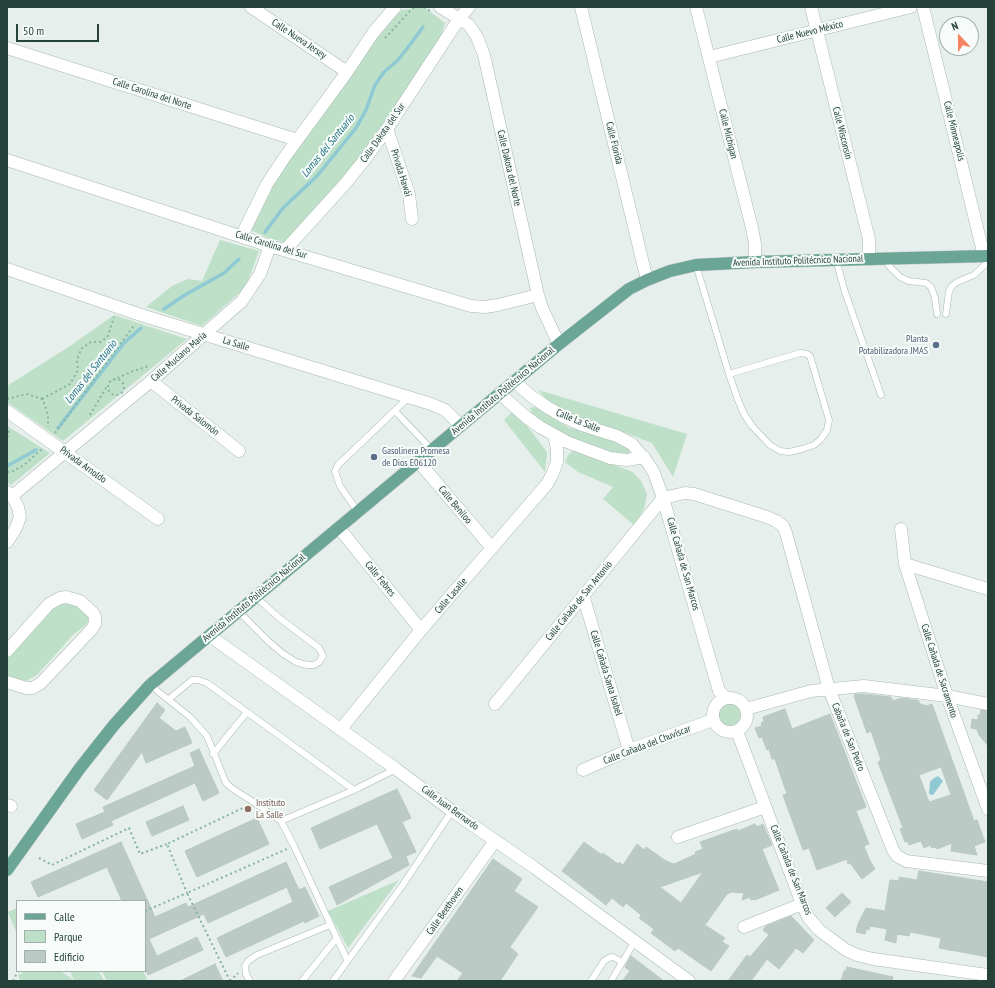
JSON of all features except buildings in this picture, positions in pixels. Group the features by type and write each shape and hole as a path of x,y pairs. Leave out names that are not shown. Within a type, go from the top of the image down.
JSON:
{"main road":[{"name":"Avenida Instituto Politécnico Nacional","path":"7,870 80,768 114,725 150,685 499,393 629,289 670,271 696,265 884,258 987,258"}],"street":[{"name":"Calle Nueva Jersey","path":"252,7 347,72"},
{"path":"242,235 267,184 373,33 395,7"},
{"name":"Calle Dakota del Norte","path":"440,7 469,25 477,37 484,55 538,295 542,308 559,344"},
{"name":"Calle Dakota del Sur","path":"286,249 345,184 387,129 459,19 469,7"},
{"name":"Calle Florida","path":"581,7 647,280"},
{"name":"Calle Míchigan","path":"696,7 752,228 755,262"},
{"name":"Calle Wisconsin","path":"811,7 869,239 869,259"},
{"name":"Calle Nuevo México","path":"709,57 911,7"},
{"name":"Calle Minneapolis","path":"923,7 987,258"},
{"name":"Calle Carolina del Norte","path":"7,48 297,140"},
{"name":"Privada Hawái","path":"387,129 409,194 412,219"},
{"name":"Calle Carolina del Sur","path":"7,160 242,235 270,246 286,249 471,306 485,307 498,305 538,295"},
{"name":"Calle Muciano María","path":"10,494 66,452 206,334 242,301 260,274 270,246"},
{"name":"La Salle","path":"7,269 141,315 431,404 445,410 461,426"},
{"name":"Privada Salomón","path":"151,381 239,451"},
{"name":"Calle La Salle","path":"514,381 547,408 564,417 588,427 617,436 632,444 644,457 654,473 663,498"},
{"path":"499,393 526,417 554,435 580,447 610,458 627,460 644,457"},
{"name":"Privada Arnoldo","path":"7,411 158,519"},
{"path":"580,447 588,427"},
{"name":"Calle Lasalle","path":"341,729 421,630 547,484 557,462 557,448 554,435"},
{"name":"Calle Beniloo","path":"418,461 492,548"},
{"name":"Cabaña de San Pedro","path":"663,498 685,493 694,494 767,517 776,521 782,526 786,533 829,689 890,843 897,856 906,862 988,871"},
{"path":"7,542 16,528 20,517 18,507 10,494"},
{"name":"Calle Cañada de San Antonio","path":"495,704 663,498"},
{"name":"Calle Cañada de San Marcos","path":"663,498 719,691 726,698"},
{"name":"Calle Febres","path":"339,528 421,630"},
{"name":"Calle Cañada de Sacramento","path":"900,529 905,564 947,696 988,809"},
{"path":"905,564 988,589"},
{"name":"Calle Cañada Santa Isabel","path":"583,595 629,750"},
{"path":"7,651 49,604 60,598 66,597 80,601 93,613 95,617 95,624 91,630 41,683 33,688 26,688 7,682"},
{"name":"Calle Juan Bernardo","path":"210,636 341,729 452,811 535,868 689,981"},
{"path":"746,709 811,690 864,686 947,696 988,704"},
{"path":"726,698 736,699 740,701 746,709 747,714 745,725 737,731 731,733 725,732 715,725 713,720 713,709 720,700 726,698"},
{"name":"Calle Cañada del Chuvíscar","path":"583,770 629,750 713,720"},
{"name":"Calle Cañada de San Marcos","path":"737,731 802,904 808,917 819,930 846,950 872,959 988,975"},
{"path":"678,838 765,806"},
{"name":"Calle Beethoven","path":"394,981 495,840"},
{"path":"744,927 802,904"}],"lane":[{"path":"884,258 900,277 909,281 926,283 931,287 935,298 937,314"},
{"path":"946,314 949,291 952,286 957,282 974,275 987,258"},
{"path":"836,260 845,292 881,395"},
{"path":"696,265 729,374 738,400 744,414 752,426 770,445 780,451 789,452 802,450 814,445 821,439 827,430 829,420 810,356 807,354 800,353 729,374"},
{"path":"358,512 340,486 335,471 338,465 409,397"},
{"path":"395,411 432,450"},
{"path":"239,612 268,641 296,662 307,665 314,665 319,662 323,656 319,648 278,617 256,597"},
{"path":"169,699 192,680 208,683 354,790"},
{"path":"150,685 169,699 200,727 207,736 226,783 281,821 346,960"},
{"path":"213,754 247,712"},
{"path":"281,821 354,790 396,769"},
{"path":"333,981 346,960 402,886 452,811"},
{"path":"250,981 246,974 245,966 248,961 257,955 330,925"},
{"path":"302,981 336,939"},
{"path":"610,981 635,941"},
{"path":"591,981 604,961 612,957 622,962"}],"path":[{"path":"42,399 70,384 78,370 77,360 81,349 91,342 101,342 108,336 114,315"},
{"path":"54,435 137,322"},
{"path":"87,421 109,384 113,380 133,371 153,365"},
{"path":"109,384 108,389 111,394 116,396 123,393 125,388 123,383 119,379 113,380"},
{"path":"7,399 27,394 42,399 48,417 48,432"},
{"path":"7,426 13,430"},
{"path":"7,426 9,433 7,438"},
{"path":"37,445 46,451"},
{"path":"7,472 13,471 24,465 42,448"},
{"path":"39,858 52,865 129,828 140,854 167,844 255,803"},
{"path":"167,844 187,893 230,981"},
{"path":"146,911 294,846"},
{"path":"12,981 17,972"}],"green space":[{"path":"414,7 424,7 445,23 442,33 444,37 346,179 284,243 250,230 262,196 386,23 402,10 412,9"},
{"path":"220,240 259,251 246,287 202,326 146,307 172,286 188,279 202,281"},
{"path":"114,315 187,339 63,441 7,402 7,386 70,346"},
{"path":"538,390 687,434 673,477 652,443 557,411"},
{"path":"537,406 569,428 599,434 631,447 629,453 618,454 551,431 533,417 530,408"},
{"path":"513,411 521,418 547,452 545,472 504,420"},
{"path":"7,426 50,453 11,485 7,482"},
{"path":"574,450 633,472 641,481 647,494 644,509 634,525 603,499 613,487 578,472 565,462 568,455"},
{"path":"66,600 74,603 89,616 87,624 73,635 37,675 26,681 7,676 7,654 53,604"},
{"path":"730,704 738,707 741,715 738,723 730,726 722,723 719,715 722,707"},
{"path":"399,880 348,948 328,911"},
{"path":"16,908 16,932 8,912"},
{"path":"24,972 62,972 70,977 73,981 20,981 18,975"},
{"path":"70,972 100,972 104,981 74,981"},
{"path":"102,972 144,972 147,979 142,981 107,981"}],"water":[{"path":"938,776 943,781 933,795 929,794 930,782"}],"waterway":[{"name":"Lomas del Santuario","path":"265,232 283,208 317,176 356,128 366,110 375,85 384,72 397,61 423,27"},
{"name":"Lomas del Santuario","path":"164,309 185,295 224,273 239,259"},
{"name":"Lomas del Santuario","path":"58,428 124,343 141,328"},
{"name":"Lomas del Santuario","path":"7,466 36,450"}],"place":[{"name":"Planta Potabilizadora JMAS","path":"936,345"},
{"name":"Gasolinera Promesa de Dios E06120","path":"374,457"},
{"name":"Instituto La Salle","path":"248,809"}]}
